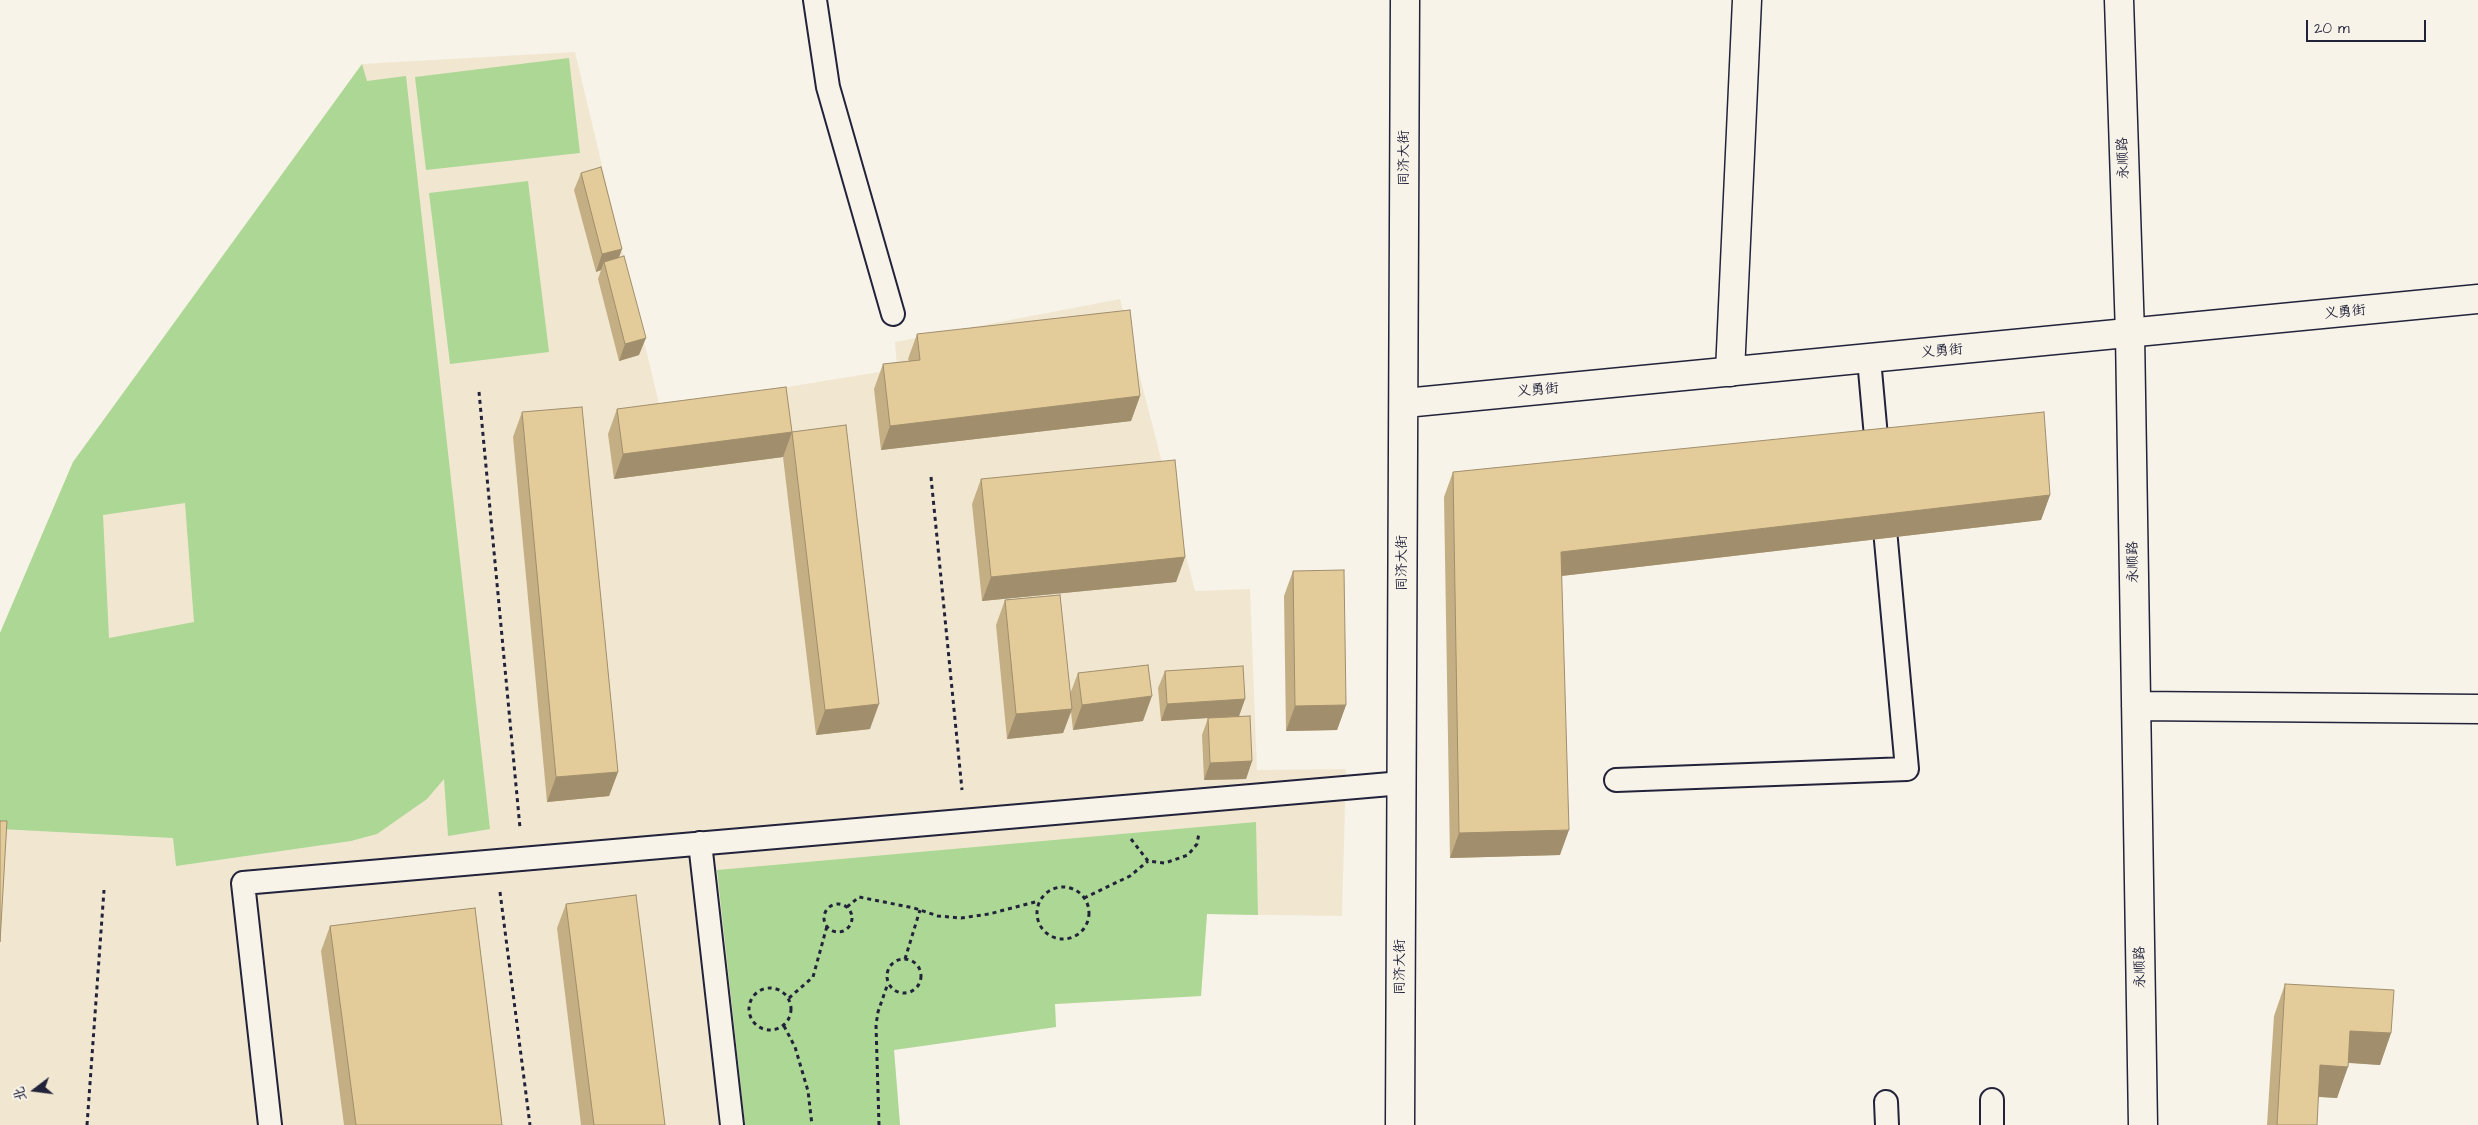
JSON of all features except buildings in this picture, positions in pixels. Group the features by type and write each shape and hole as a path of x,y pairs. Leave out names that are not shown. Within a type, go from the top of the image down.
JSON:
{"street":[{"name":"同济大街","path":"1400,1125 1405,403 1405,0"},
{"path":"1730,372 1747,0"},
{"name":"永顺路","path":"2118,0 2130,334 2143,1125"},
{"name":"义勇街","path":"1405,403 2478,299"},
{"path":"2136,706 2478,709"}],"lane":[{"path":"815,0 828,87 893,314"},
{"path":"1616,780 1907,769 1869,359"},
{"path":"270,1125 243,883 1402,783"},
{"path":"700,843 732,1125"},
{"path":"1992,1100 1992,1125"},
{"path":"1886,1102 1887,1125"}],"path":[{"path":"479,392 523,859"},
{"path":"931,477 965,820"},
{"path":"1084,898 1130,876 1148,861 1165,862 1188,855 1197,844 1205,800"},
{"path":"1116,807 1132,842 1148,861"},
{"path":"496,861 530,1125"},
{"path":"1061,887 1078,892 1084,898 1089,916 1087,924 1075,936 1059,940 1051,937 1039,926 1036,908 1039,901 1052,889 1061,887"},
{"path":"87,1125 104,890"},
{"path":"847,907 859,897 886,901 938,916 961,918 989,914 1039,901"},
{"path":"789,998 813,978 827,926 824,917 828,909 838,904 847,907 852,919 848,928 839,932 827,926"},
{"path":"905,959 920,910"},
{"path":"905,959 914,963 921,973 920,984 912,992 900,994 890,988 888,983 886,977 890,966 899,960 905,959"},
{"path":"879,1125 876,1025 878,1012 888,983"},
{"path":"762,989 778,989 789,998 791,1015 784,1026 770,1031 757,1026 752,1020 749,1005 756,993 762,989"},
{"path":"784,1026 794,1047 808,1091 812,1125"}],"shaded area":[{"path":"575,52 660,408 897,369 895,342 1120,299 1195,591 1250,589 1257,770 1346,769 1342,916 1207,914 1201,996 1055,1004 1056,1027 894,1050 900,1125 0,1125 0,633 73,462 362,64"}],"green space":[{"path":"569,58 580,153 426,170 415,77"},
{"path":"362,64 367,81 406,76 490,829 448,836 444,779 427,799 377,834 351,841 176,866 173,838 0,829 0,633 73,462","holes":["185,503 194,622 109,638 103,515"]},
{"path":"528,181 549,352 450,364 429,193"},
{"path":"1256,822 1258,915 1207,914 1201,996 1055,1004 1056,1027 894,1050 900,1125 745,1125 717,870"}]}
